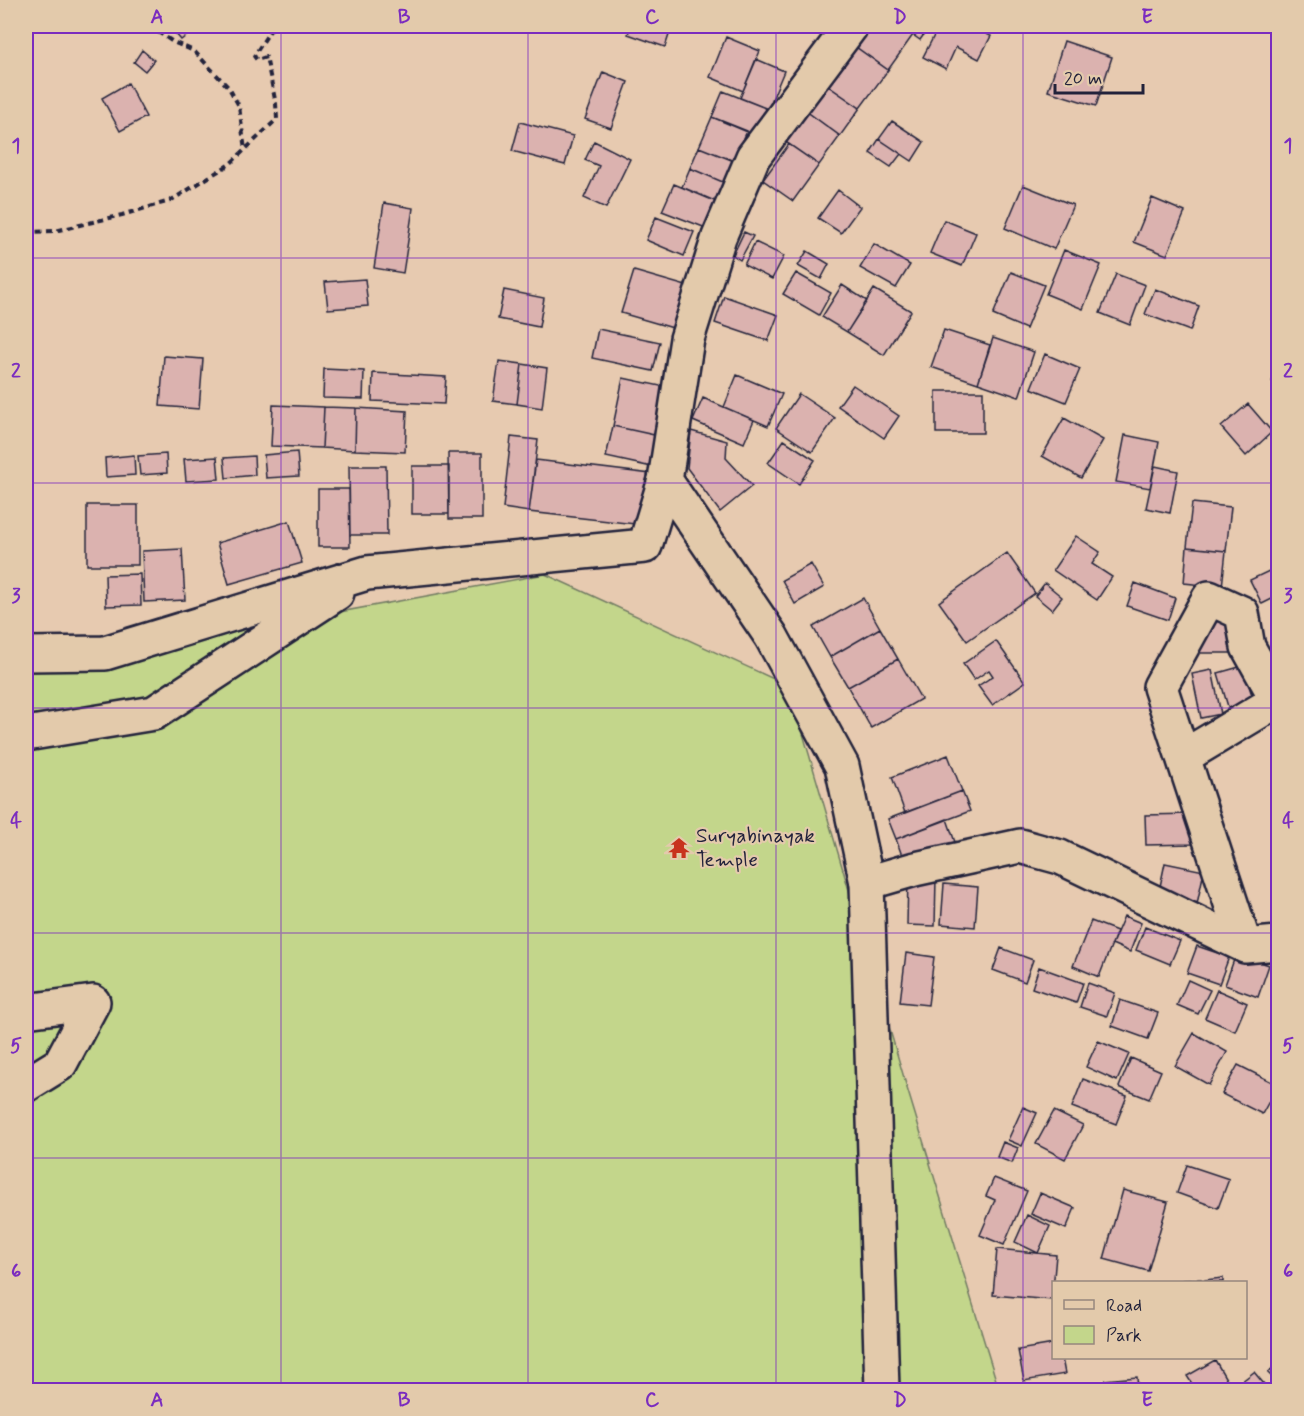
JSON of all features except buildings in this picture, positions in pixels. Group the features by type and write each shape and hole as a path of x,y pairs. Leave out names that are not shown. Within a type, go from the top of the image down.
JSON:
{"street":[{"path":"26,654 105,653 367,573 645,546 665,480 687,339 719,237 753,157 851,26"},
{"path":"665,480 771,636 842,766 867,883 882,1390"},
{"path":"26,734 154,713 367,573"},
{"path":"1183,757 1278,700 1248,647 1242,613 1209,598 1160,687 1245,946"},
{"path":"867,883 915,869 1020,846 1060,857 1245,946 1278,944"},
{"path":"26,1011 93,1002 60,1064 26,1085"}],"path":[{"path":"149,26 173,42 194,51 229,88 239,106 245,150"},
{"path":"26,232 55,231 170,201 230,164 277,119 266,57 257,60 254,56 273,26"}],"green space":[{"path":"545,574 789,686 907,1088 999,1390 26,1390 26,670"}],"place":[{"name":"Suryabinayak Temple","path":"679,848"}]}
